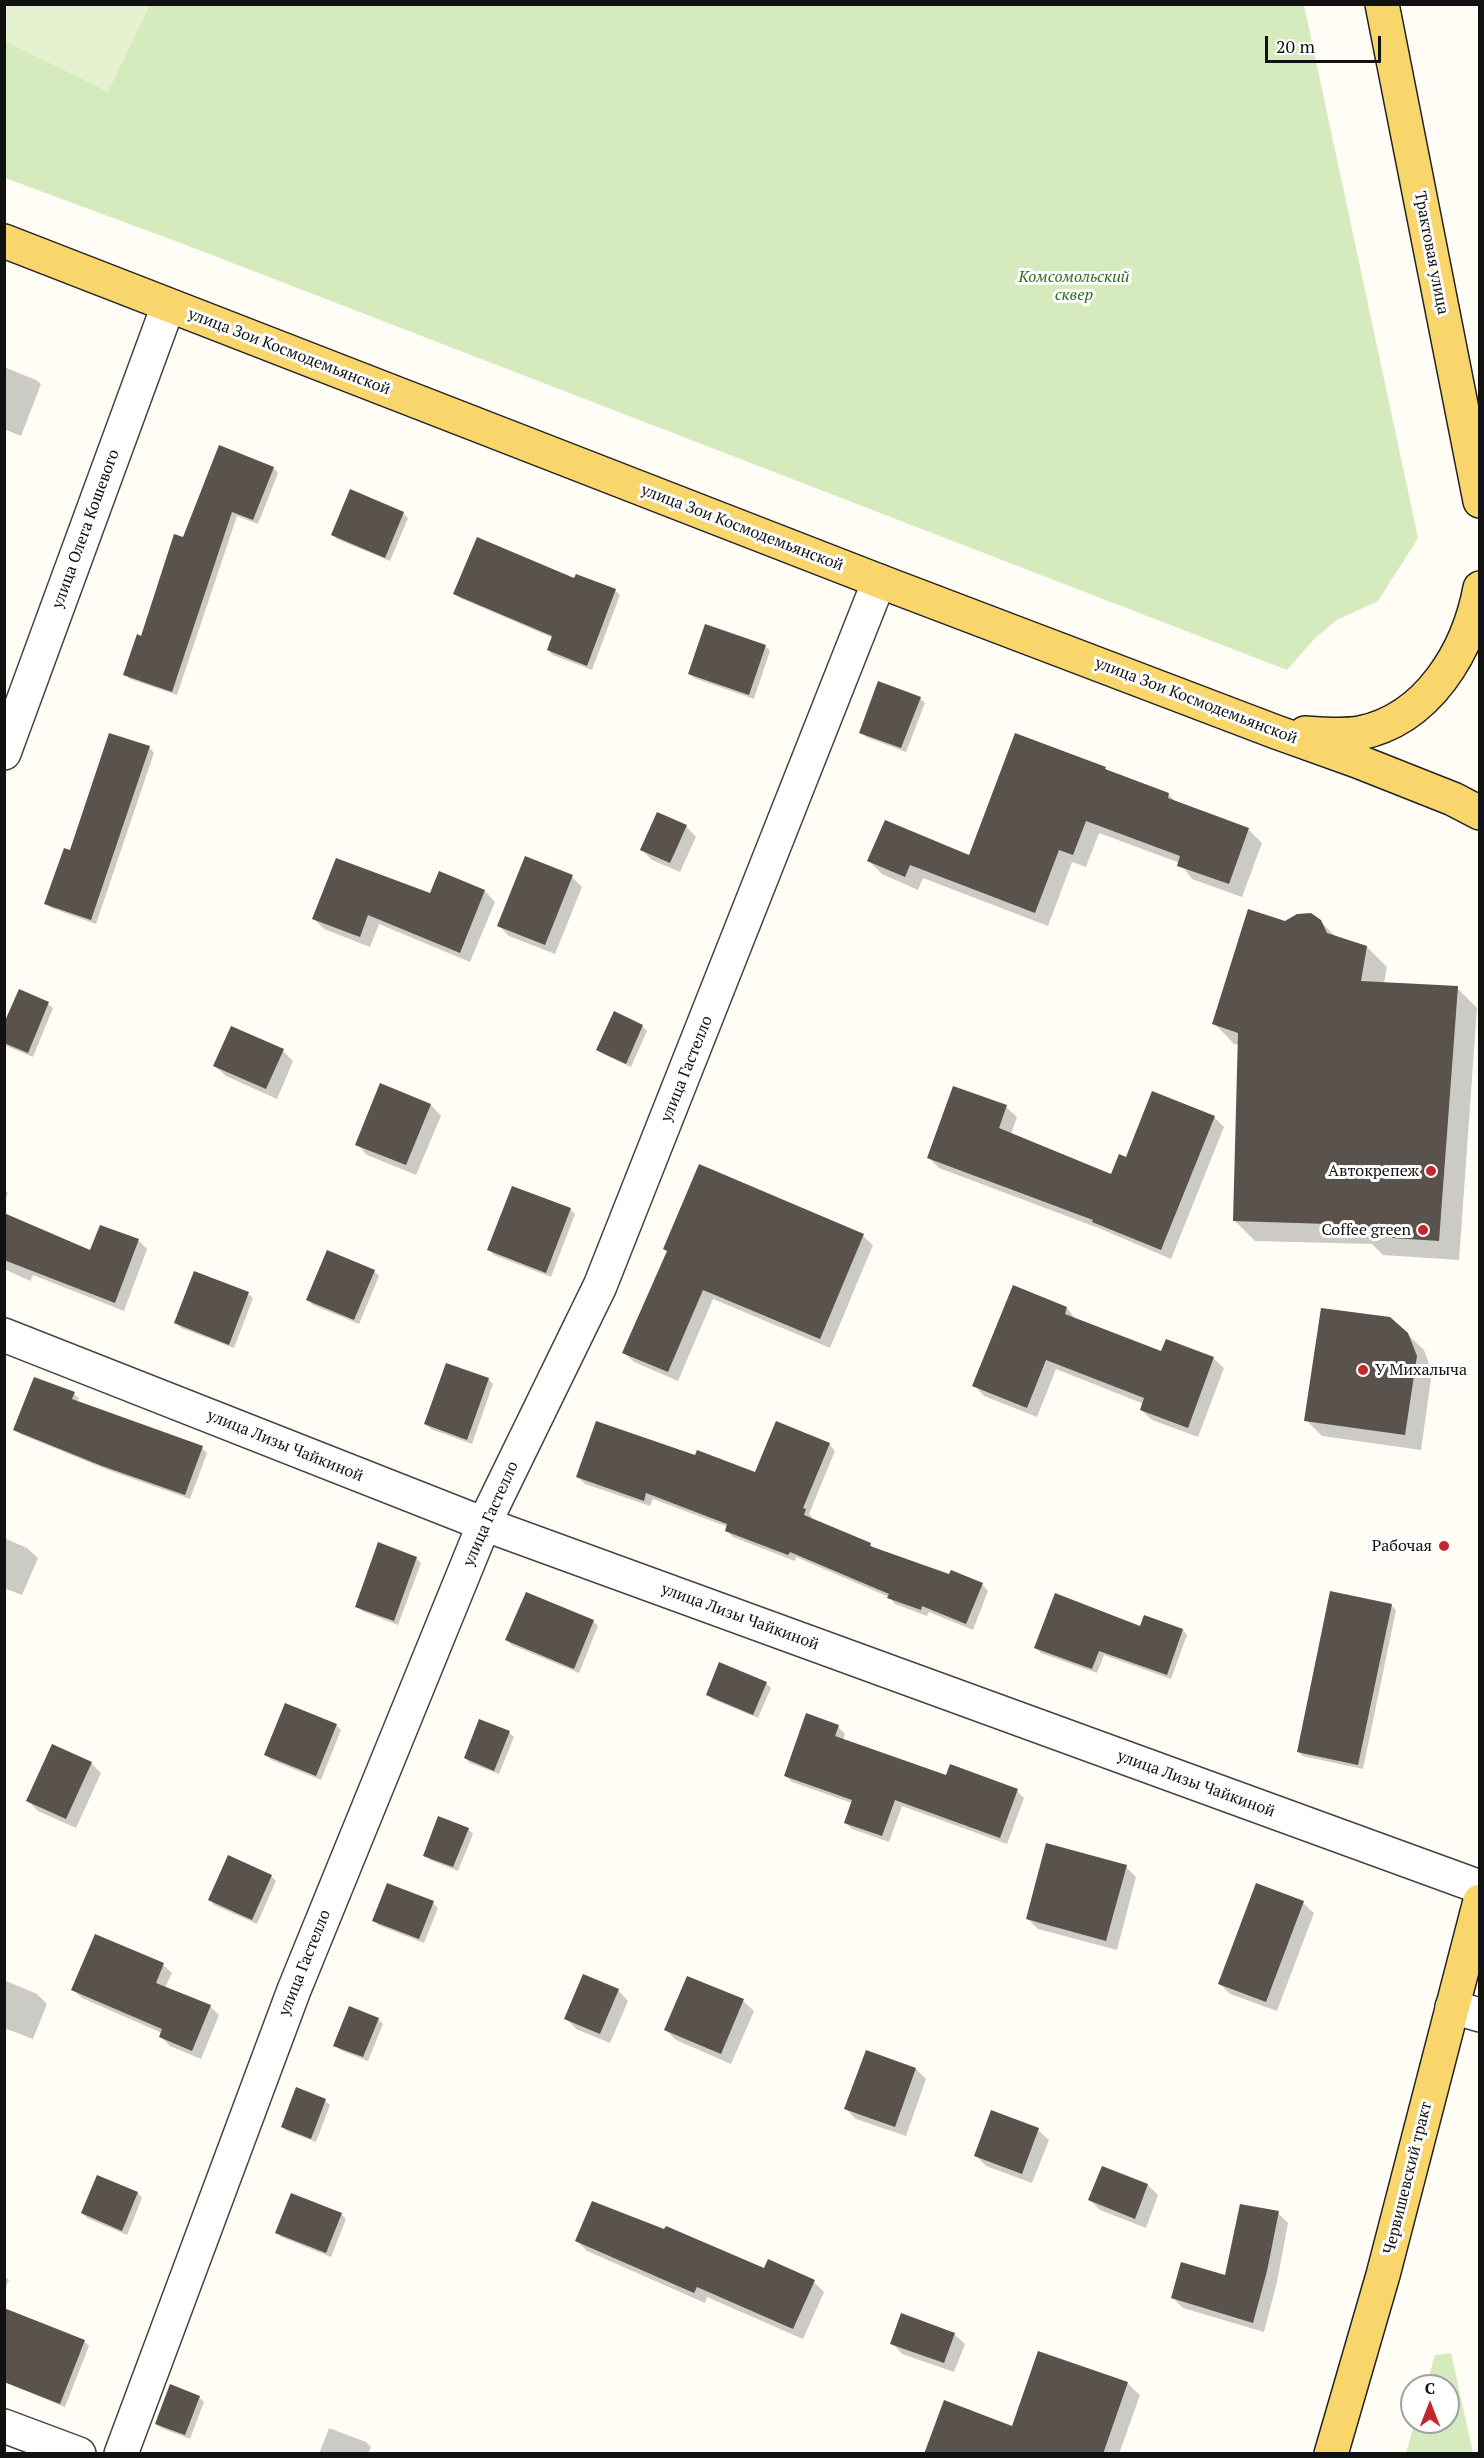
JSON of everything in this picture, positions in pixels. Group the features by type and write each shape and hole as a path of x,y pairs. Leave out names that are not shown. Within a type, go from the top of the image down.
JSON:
{"main road":[{"name":"Трактовая улица","path":"1382,4 1479,501"},
{"name":"улица Зои Космодемьянской","path":"4,241 879,581 1368,765 1453,799 1479,813"},
{"path":"1276,732 1359,733 1388,724 1411,709 1434,689 1465,641 1476,610 1479,588"},
{"name":"Червишевский тракт","path":"1331,2454 1383,2275 1466,2011 1479,1900"}],"street":[{"name":"улица Олега Кошевого","path":"4,753 168,306"},
{"name":"улица Гастелло","path":"121,2454 294,1990 484,1524 600,1286 879,581"},
{"name":"улица Лизы Чайкиной","path":"4,1335 484,1524 1479,1887"},
{"path":"4,2426 79,2454"}],"green space":[{"path":"7,4 150,5 108,92 5,41"},
{"name":"Комсомольский сквер","path":"4,5 1304,5 1418,538 1378,601 1337,620 1315,638 1287,670 186,245 5,178"},
{"path":"1451,2353 1456,2374 1429,2374 1435,2355"},
{"path":"1460,2394 1473,2453 1406,2453 1412,2434 1460,2434"}],"building":[{"path":"219,445 274,467 253,520 232,512 172,692 123,675 137,634 141,636 174,534 183,537"},
{"path":"350,489 404,512 385,558 331,535"},
{"path":"477,537 574,578 576,574 616,589 587,666 547,650 552,636 453,594"},
{"path":"705,624 766,645 749,695 688,674"},
{"path":"878,681 921,697 901,748 859,733"},
{"path":"109,733 150,746 91,920 44,904 64,848 70,850"},
{"path":"1015,733 1106,767 1105,769 1169,793 1168,798 1249,828 1229,884 1177,866 1180,856 1086,821 1073,855 1059,850 1035,913 910,865 905,877 867,861 885,820 969,855"},
{"path":"657,812 687,825 670,863 640,850"},
{"path":"525,856 573,875 545,945 497,926"},
{"path":"336,858 430,893 439,871 485,890 460,953 368,915 360,937 312,919"},
{"path":"1248,909 1285,921 1297,914 1311,913 1321,920 1327,933 1367,946 1361,981 1458,986 1439,1241 1362,1236 1360,1225 1233,1221 1238,1033 1212,1024"},
{"path":"19,989 49,1002 28,1053 4,1043 4,1023"},
{"path":"614,1011 643,1025 626,1064 596,1050"},
{"path":"231,1026 284,1049 266,1089 213,1066"},
{"path":"380,1083 431,1104 406,1165 355,1145"},
{"path":"953,1086 1007,1105 999,1128 1111,1174 1119,1154 1126,1157 1152,1091 1215,1116 1161,1250 1092,1222 1093,1220 927,1158"},
{"path":"699,1164 864,1234 820,1339 703,1290 668,1372 622,1353 667,1251 663,1249"},
{"path":"512,1186 571,1208 546,1273 487,1250"},
{"path":"4,1213 90,1250 100,1225 139,1239 115,1303 4,1260"},
{"path":"327,1250 375,1270 354,1320 306,1300"},
{"path":"194,1271 249,1292 229,1345 174,1323"},
{"path":"1013,1285 1067,1307 1065,1314 1161,1351 1166,1339 1214,1357 1188,1428 1140,1410 1144,1398 1046,1360 1027,1408 972,1386"},
{"name":"У Михалыча","path":"1321,1308 1390,1317 1408,1333 1417,1356 1405,1435 1304,1421"},
{"path":"446,1363 489,1378 467,1440 424,1424"},
{"path":"34,1377 75,1392 72,1399 203,1446 185,1495 102,1466 13,1430"},
{"path":"596,1421 695,1455 697,1450 755,1472 776,1421 830,1443 803,1508 806,1509 804,1515 871,1543 870,1546 949,1574 951,1570 983,1583 966,1624 922,1606 921,1610 887,1598 889,1594 790,1552 788,1555 725,1531 727,1524 646,1493 644,1501 576,1477"},
{"path":"378,1542 417,1557 394,1621 355,1607"},
{"path":"1330,1591 1392,1604 1358,1765 1297,1752"},
{"path":"526,1592 594,1620 574,1669 505,1640"},
{"path":"1055,1593 1140,1626 1144,1615 1183,1629 1167,1675 1099,1651 1092,1669 1034,1648"},
{"path":"719,1662 767,1682 753,1715 706,1695"},
{"path":"285,1703 337,1724 316,1776 264,1755"},
{"path":"806,1713 839,1725 835,1736 946,1775 950,1764 1018,1789 1000,1838 895,1800 882,1836 844,1823 852,1800 784,1776"},
{"path":"479,1719 510,1731 494,1771 464,1758"},
{"path":"52,1744 92,1762 66,1819 26,1801"},
{"path":"438,1816 469,1828 453,1867 423,1856"},
{"path":"1046,1843 1127,1865 1106,1941 1026,1919"},
{"path":"228,1855 272,1875 252,1920 208,1900"},
{"path":"387,1883 434,1901 419,1939 372,1921"},
{"path":"1256,1883 1304,1901 1266,2002 1218,1984"},
{"path":"95,1934 164,1963 156,1983 211,2005 192,2051 159,2037 162,2029 71,1990"},
{"path":"583,1974 619,1989 600,2034 564,2019"},
{"path":"687,1976 744,1999 721,2054 664,2030"},
{"path":"349,2006 379,2018 363,2057 333,2046"},
{"path":"866,2050 916,2068 895,2127 844,2109"},
{"path":"296,2087 326,2099 311,2139 281,2127"},
{"path":"991,2110 1039,2128 1022,2174 974,2156"},
{"path":"1102,2166 1148,2184 1135,2219 1088,2200"},
{"path":"97,2175 138,2192 122,2231 81,2213"},
{"path":"291,2193 342,2213 326,2253 275,2233"},
{"path":"592,2201 664,2229 666,2226 764,2268 768,2259 815,2280 793,2329 697,2287 694,2293 575,2241"},
{"path":"1240,2204 1279,2211 1267,2271 1253,2323 1171,2298 1181,2262 1225,2275"},
{"path":"4,2308 85,2340 60,2404 4,2382"},
{"path":"901,2313 955,2333 944,2363 890,2344"},
{"path":"1038,2351 1128,2382 1103,2454 924,2454 944,2400 1012,2426"},
{"path":"170,2384 200,2396 185,2435 155,2424"}],"place":[{"name":"Автокрепеж","path":"1431,1171"},
{"name":"Coffee green","path":"1423,1230"},
{"name":"У Михалыча","path":"1363,1370"},
{"name":"Рабочая","path":"1444,1546"}]}
